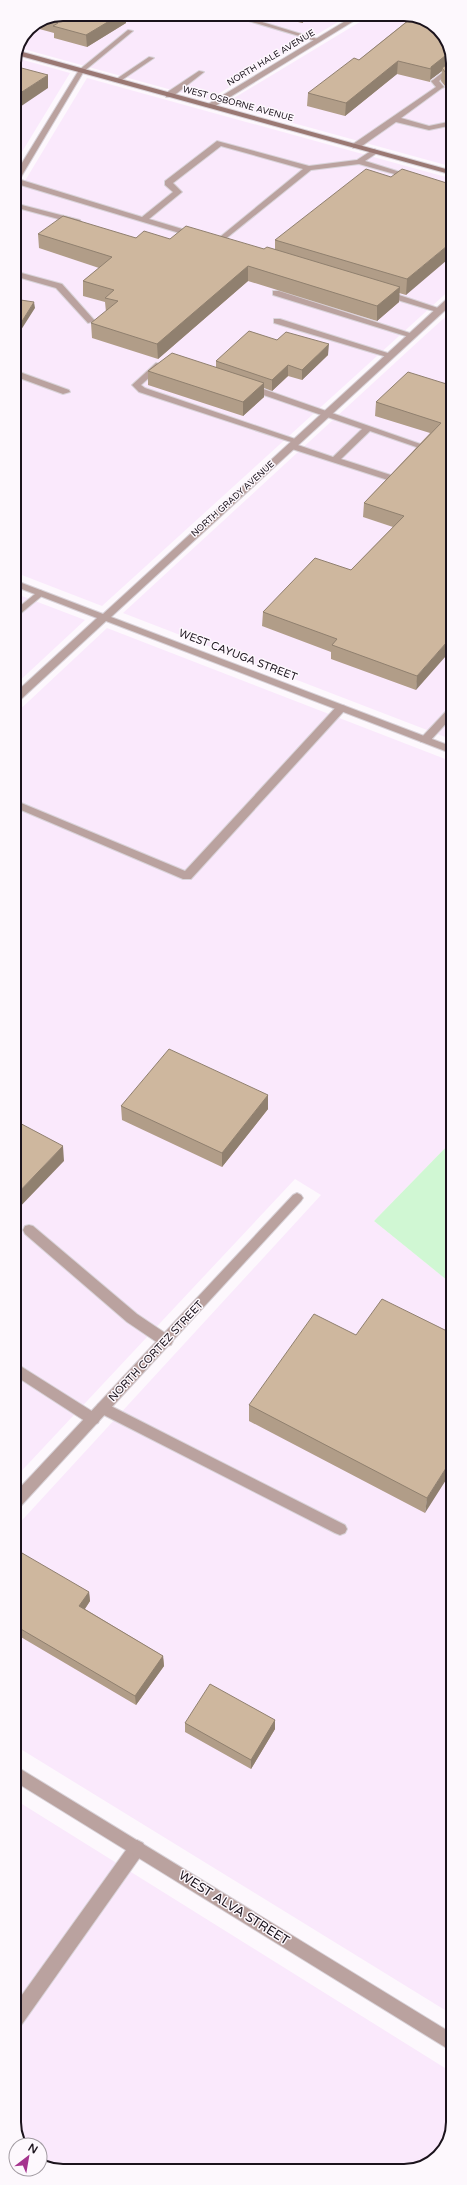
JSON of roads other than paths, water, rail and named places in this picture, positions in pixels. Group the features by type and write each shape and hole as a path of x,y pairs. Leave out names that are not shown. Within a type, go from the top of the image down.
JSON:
{"street":[{"path":"252,21 318,40"},
{"name":"NORTH HALE AVENUE","path":"210,106 350,21"},
{"path":"21,170 81,71 130,30"},
{"name":"WEST OSBORNE AVENUE","path":"22,54 446,171"},
{"path":"117,80 151,58"},
{"path":"356,146 440,87 434,82 446,71"},
{"path":"169,95 201,72"},
{"path":"395,119 429,128 446,124"},
{"path":"143,220 178,192 168,183 220,144 309,168 359,162 417,178"},
{"path":"359,162 374,151"},
{"path":"21,183 215,242 309,168"},
{"path":"21,207 87,225"},
{"path":"21,275 59,286 91,321"},
{"path":"377,291 440,310"},
{"path":"276,293 412,335"},
{"name":"NORTH GRADY AVENUE","path":"21,694 446,304"},
{"path":"276,321 390,356"},
{"path":"168,362 162,363 136,385 142,390 294,443 335,460 394,479"},
{"path":"21,375 66,392"},
{"path":"241,385 425,447"},
{"path":"335,460 368,428"},
{"name":"WEST CAYUGA STREET","path":"21,586 446,748"},
{"path":"21,610 40,593"},
{"path":"21,806 187,876 341,708"},
{"path":"425,740 446,718"},
{"name":"NORTH CORTEZ STREET","path":"21,1496 297,1198"},
{"path":"29,1230 132,1318 166,1340"},
{"path":"21,1373 93,1419"},
{"path":"103,1408 340,1529"},
{"name":"WEST ALVA STREET","path":"21,1776 446,2040"},
{"path":"21,2011 137,1848"}]}
